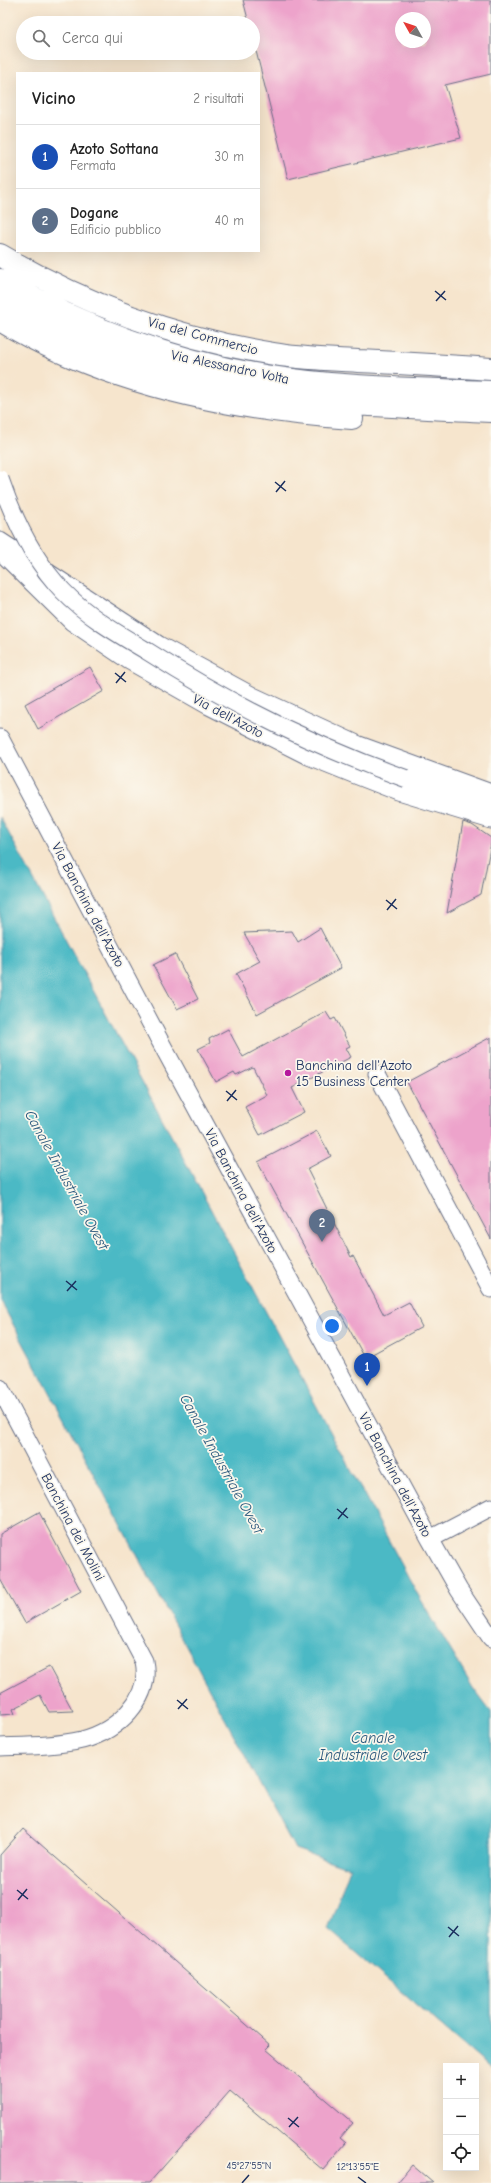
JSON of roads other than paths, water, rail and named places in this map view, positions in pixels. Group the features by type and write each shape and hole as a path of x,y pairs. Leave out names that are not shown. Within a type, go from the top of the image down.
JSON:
{"street":[{"name":"Via del Commercio","path":"0,255 40,278 88,300 138,319 222,344 275,354 491,369"},
{"name":"Via Alessandro Volta","path":"0,280 35,300 102,331 147,347 221,367 302,381 483,401"},
{"name":"Via Alessandro Volta","path":"0,302 38,322 108,353 178,376 218,385 280,397 483,401"},
{"path":"0,320 16,330 79,358 163,388 205,399 262,409 314,415 491,425"},
{"path":"0,479 14,517 39,562 64,592 93,616 166,664 315,743 406,779 491,806"},
{"name":"Via dell'Azoto","path":"0,541 159,645 253,696 359,744 491,792"},
{"name":"Via dell'Azoto","path":"0,551 72,622 128,660 209,706 306,755 399,792 491,820"},
{"name":"Via Banchina dell'Azoto","path":"0,738 160,1041 430,1539 459,1590 491,1638"},
{"path":"377,1074 491,1289"},
{"name":"Banchina dei Molini","path":"0,1388 145,1666 143,1686 134,1705 120,1720 106,1730 72,1742 0,1747"},
{"path":"430,1539 491,1507"}],"water":[{"name":"Canale Industriale Ovest","path":"0,817 417,1593 473,1688 491,1712 491,2069 328,1929 350,1868 295,1849 0,1300"}],"place":[{"name":"Banchina dell'Azoto 15 Business Center","path":"288,1073"},
{"name":"Dogane","path":"322,1242"},
{"name":"Azoto Sottana","path":"367,1386"}]}
